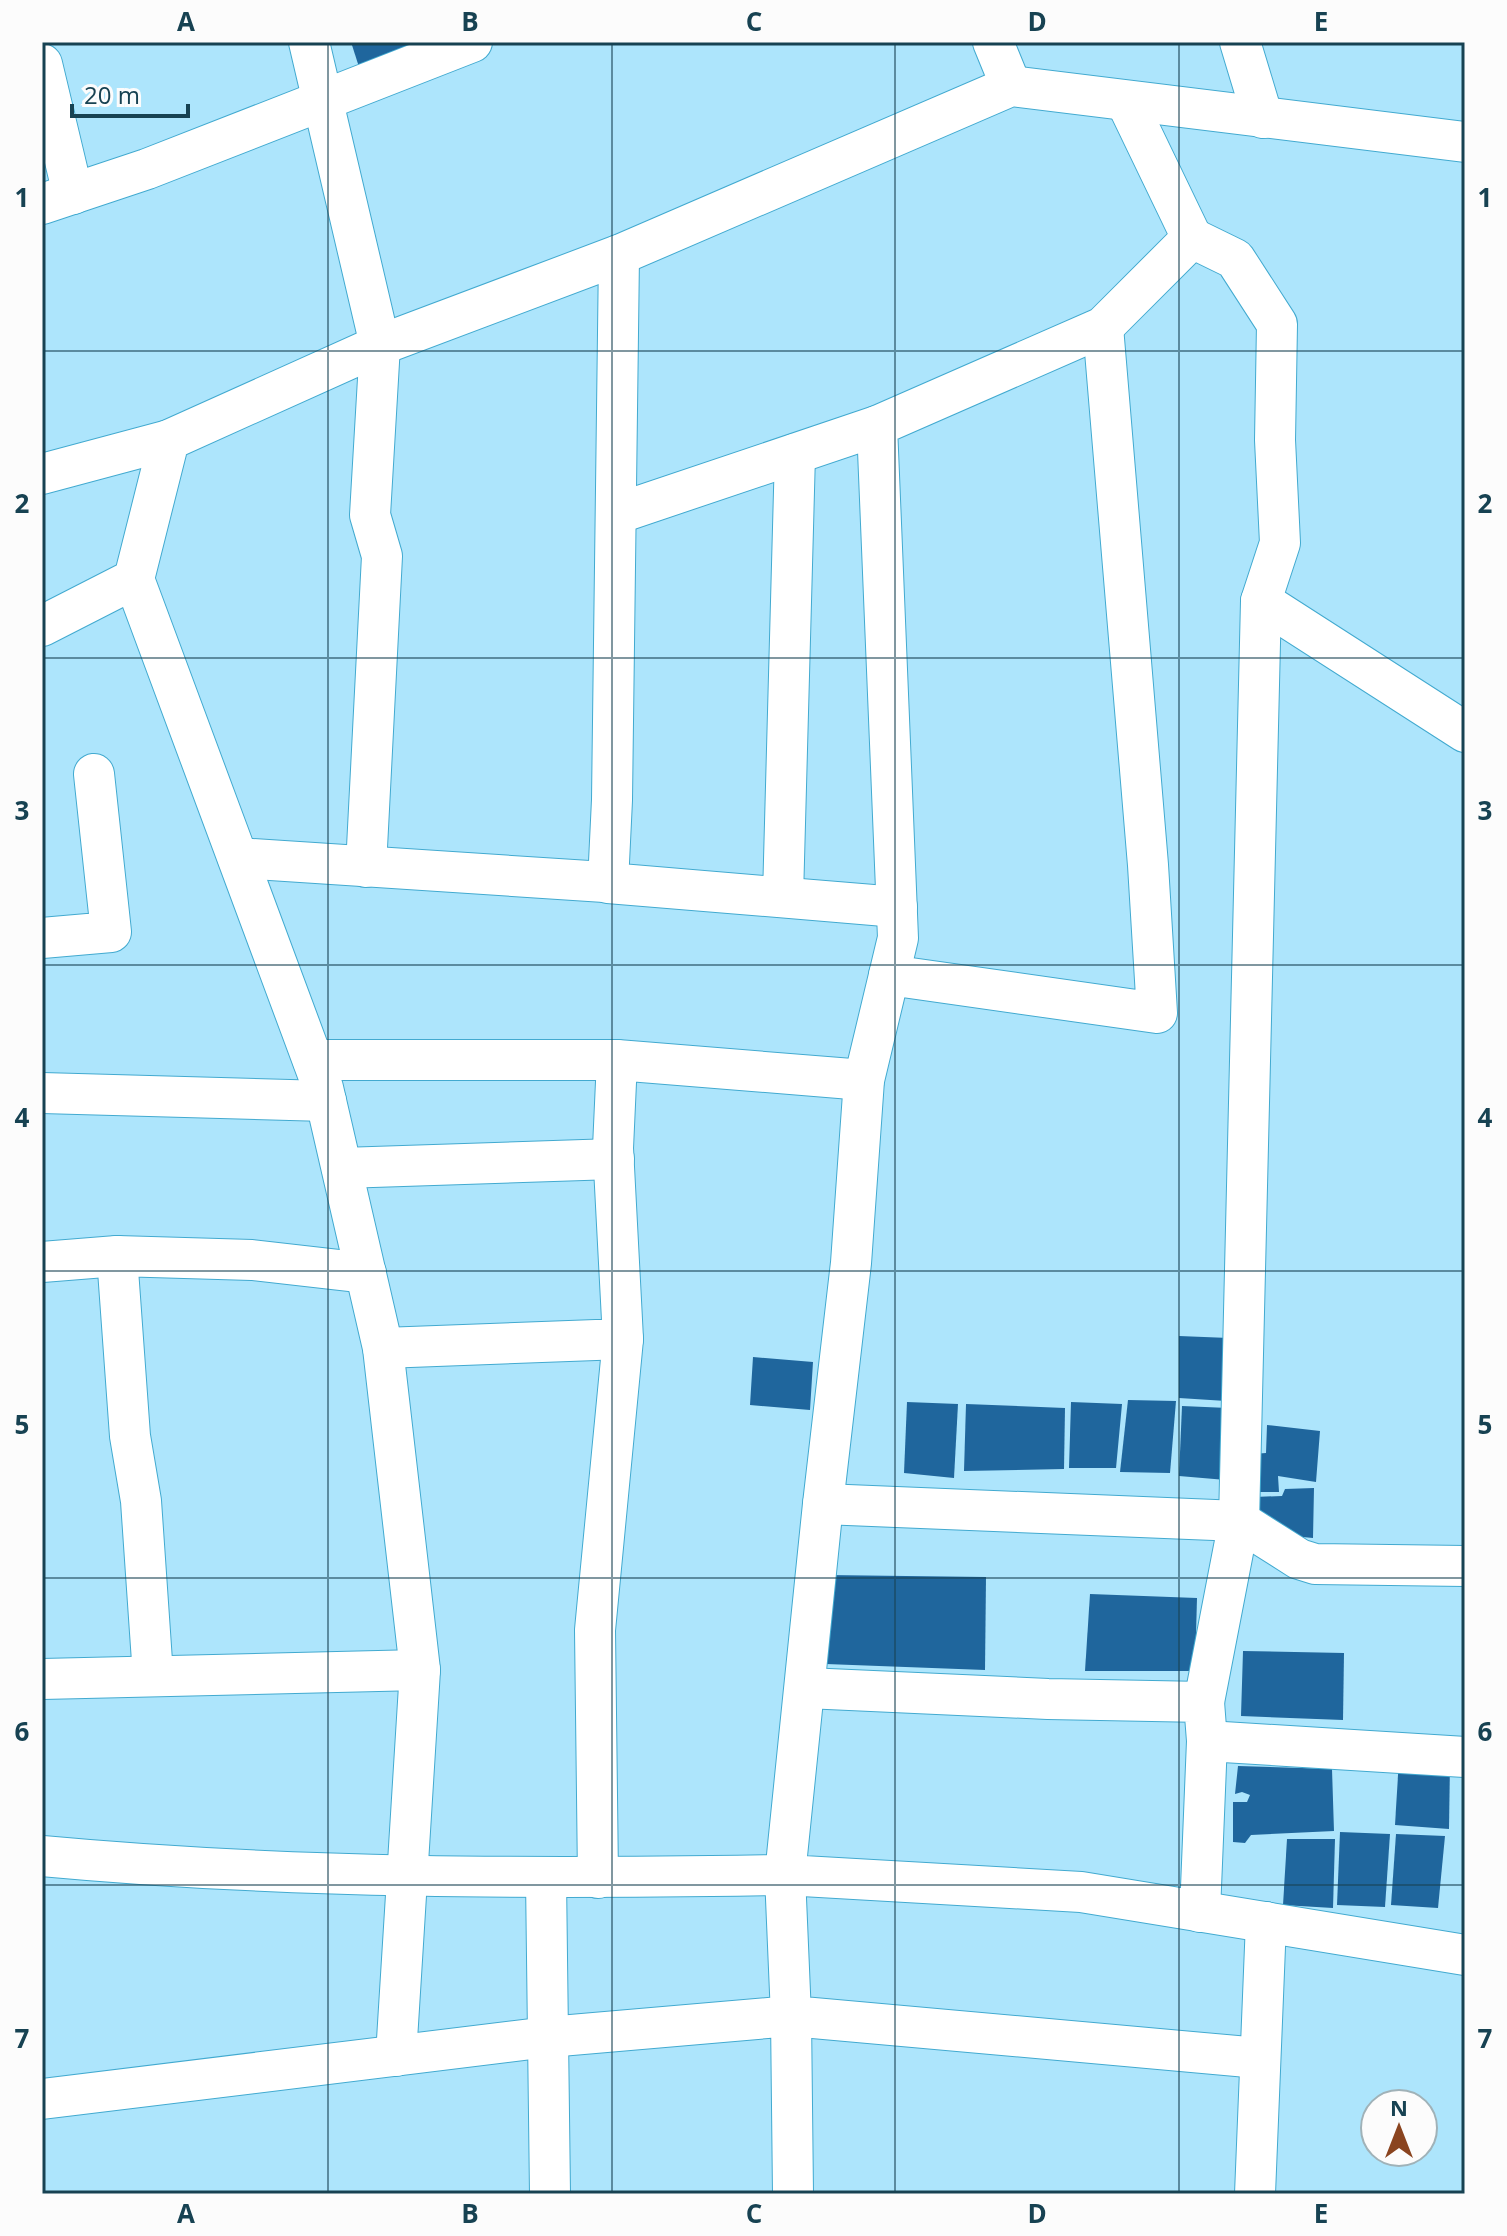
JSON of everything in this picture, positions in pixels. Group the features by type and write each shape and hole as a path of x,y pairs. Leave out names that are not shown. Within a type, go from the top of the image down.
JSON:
{"street":[{"path":"309,42 380,345 370,515 382,556 366,867"},
{"path":"42,64 58,199 147,169 472,42"},
{"path":"993,42 1011,86"},
{"path":"1240,42 1263,118"},
{"path":"42,474 169,440 380,345 619,255 1011,86 1465,142"},
{"path":"1126,101 1192,238 1235,259 1277,324 1275,440 1280,543 1261,601 1239,1521 1204,1702 1207,1741 1200,1912"},
{"path":"616,514 877,426 1103,327 1192,238"},
{"path":"619,255 608,883 620,883"},
{"path":"889,975 1157,1013 1148,865 1103,327"},
{"path":"793,2194 791,2016 785,1875 851,1263 864,1080 898,938 877,426"},
{"path":"169,440 134,579 313,1060 326,1101 383,1348 420,1670 396,2056"},
{"path":"783,897 795,454"},
{"path":"42,626 134,579"},
{"path":"1261,601 1465,732"},
{"path":"42,938 111,932 94,774"},
{"path":"238,858 620,883 897,907"},
{"path":"313,1060 617,1060 864,1080"},
{"path":"598,1878 595,1630 623,1339 614,1159 617,1060"},
{"path":"42,1093 326,1101"},
{"path":"342,1168 614,1159"},
{"path":"42,1262 117,1256 252,1260 366,1273"},
{"path":"117,1256 130,1436 141,1501 153,1676"},
{"path":"383,1348 623,1339"},
{"path":"823,1504 1239,1521 1299,1559 1315,1564 1465,1566"},
{"path":"42,1679 420,1670"},
{"path":"806,1688 1048,1699 1204,1702"},
{"path":"1207,1741 1465,1757"},
{"path":"42,1856 157,1867 546,1878 785,1875 1081,1892 1465,1955"},
{"path":"546,1878 550,2194"},
{"path":"1255,2194 1266,1922"},
{"path":"42,2099 548,2037 791,2016 1259,2058"}],"building":[{"path":"351,42 436,42 359,67"},
{"path":"1179,1336 1229,1338 1226,1401 1179,1398"},
{"path":"753,1357 813,1362 810,1410 750,1405"},
{"path":"1128,1400 1176,1401 1170,1473 1120,1472"},
{"path":"907,1402 958,1404 954,1478 904,1473"},
{"path":"1071,1402 1122,1404 1116,1468 1069,1468"},
{"path":"966,1404 1065,1408 1064,1469 964,1471"},
{"path":"1182,1406 1228,1408 1226,1480 1179,1476"},
{"path":"1267,1425 1320,1431 1316,1482 1278,1476 1279,1492 1252,1492 1253,1454 1266,1453"},
{"path":"1314,1488 1313,1538 1271,1534 1254,1497 1282,1496 1285,1489"},
{"path":"826,1575 986,1577 985,1670 826,1664"},
{"path":"1090,1594 1197,1598 1195,1671 1085,1671"},
{"path":"1243,1651 1344,1653 1343,1720 1241,1716"},
{"path":"1399,1759 1450,1763 1449,1829 1395,1825"},
{"path":"1238,1766 1332,1769 1334,1831 1251,1835 1245,1843 1233,1842 1233,1802 1247,1802 1250,1795 1242,1792 1235,1794"},
{"path":"1340,1832 1390,1834 1385,1907 1337,1905"},
{"path":"1396,1834 1445,1836 1438,1908 1391,1905"},
{"path":"1287,1839 1335,1839 1333,1908 1283,1905"}]}
